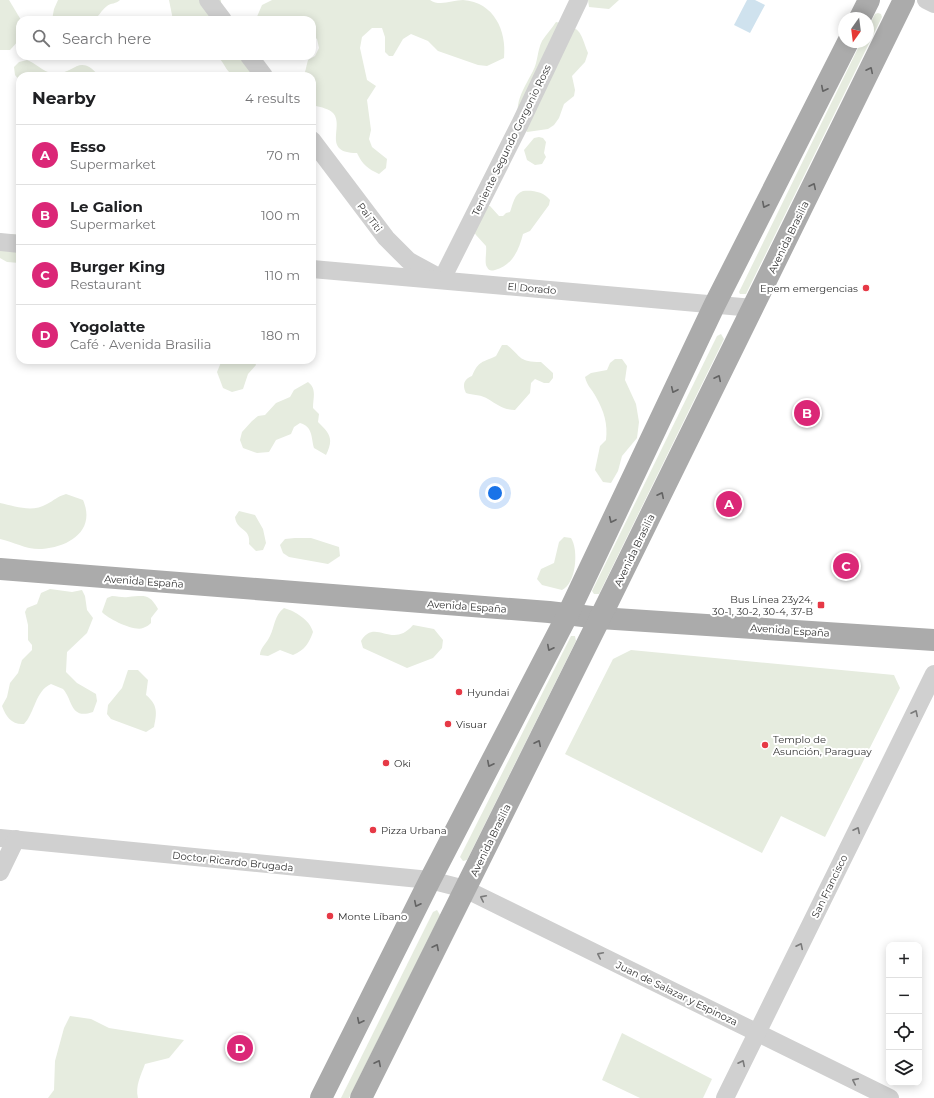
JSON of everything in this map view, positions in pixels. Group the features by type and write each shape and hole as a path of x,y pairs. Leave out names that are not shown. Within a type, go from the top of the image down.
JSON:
{"main road":[{"path":"863,12 869,0"},
{"name":"Avenida Brasilia","path":"361,1098 600,618 904,0"},
{"path":"321,1098 430,880 568,614 715,304 845,48"},
{"name":"Avenida España","path":"0,569 568,614 600,618 934,640"}],"street":[{"path":"208,0 220,16"},
{"name":"Teniente Segundo Gorgonio Ross","path":"442,279 520,124 579,0"},
{"path":"926,0 934,4"},
{"path":"253,60 261,72"},
{"name":"Pai Titi","path":"316,145 386,238 409,261 442,279"},
{"path":"0,242 16,244"},
{"name":"El Dorado","path":"316,268 753,308"},
{"name":"San Francisco","path":"725,1098 934,674"},
{"path":"0,872 8,838"},
{"name":"Doctor Ricardo Brugada","path":"8,838 430,880 465,889"},
{"name":"Juan de Salazar y Espinoza","path":"465,889 890,1098"}],"shaded area":[{"path":"0,0 9,0 19,16 16,16 16,43 10,50 0,50"},
{"path":"58,0 120,0 107,6 98,16 53,16"},
{"path":"169,0 221,0 221,16 172,16"},
{"path":"272,0 430,0 442,3 463,0 474,2 483,6 490,12 501,28 504,58 487,66 478,65 438,51 428,41 411,34 403,39 393,56 389,56 385,52 385,37 382,28 372,28 362,37 360,48 367,80 376,86 367,100 371,130 369,139 372,147 387,159 386,168 379,174 366,166 357,153 346,152 340,149 336,138 336,118 329,110 316,106 316,72 305,72 308,60 316,60 316,54 319,48 316,38 316,16 257,16 262,5"},
{"path":"588,0 619,0 609,9 589,7"},
{"path":"875,14 881,14 882,17 874,33 874,16"},
{"path":"556,22 575,28 581,35 588,53 585,62 572,76 575,90 574,96 564,104 559,118 554,125 548,129 527,132 518,117 521,94 535,68 542,41"},
{"path":"858,48 867,48 746,294 740,294 739,292"},
{"path":"27,60 49,72 16,72 16,76 14,67 19,62"},
{"path":"220,60 259,60 266,72 229,72"},
{"path":"81,65 92,69 95,72 66,72"},
{"path":"534,138 543,138 546,142 544,153 546,157 542,164 535,165 527,160 524,150"},
{"path":"523,191 534,191 545,195 550,200 549,205 530,231 523,234 517,251 510,261 501,268 490,270 486,265 486,246 469,224 475,206 490,206 499,216 503,216 510,212 516,197"},
{"path":"16,234 16,263 7,262 0,258 0,247 7,235"},
{"path":"721,334 724,339 599,594 594,594 592,591 717,336"},
{"path":"502,345 507,345 524,360 541,362 553,373 553,378 549,383 544,383 535,379 531,383 530,393 515,410 504,408 486,398 466,393 464,387 464,383 469,377 472,376 479,364 496,356"},
{"path":"615,359 622,359 627,366 625,380 636,404 639,422 637,438 622,456 618,471 611,483 603,482 595,470 600,446 606,440 606,423 601,407 585,377 591,373 607,370 610,363"},
{"path":"220,364 256,365 248,374 243,389 232,392 223,388 217,372"},
{"path":"308,382 314,390 313,408 319,414 318,422 330,437 330,444 326,455 314,448 312,436 309,430 300,423 294,427 291,434 276,440 269,452 257,453 243,448 240,440 242,432 252,421 258,416 265,415 276,403 290,397 294,390"},
{"path":"66,494 83,500 86,511 86,520 83,528 71,541 52,548 36,549 0,539 0,503 24,508 35,508 50,503"},
{"path":"239,511 255,515 263,529 266,543 263,550 256,551 249,544 248,535 236,522 235,517"},
{"path":"564,537 571,538 573,543 575,550 575,566 567,587 562,590 542,585 537,579 541,569 554,563 559,542"},
{"path":"311,538 339,547 340,556 328,564 289,557 283,553 280,545 285,539"},
{"path":"50,589 72,592 82,590 85,596 87,610 93,618 87,633 67,652 66,672 77,683 96,694 97,701 93,712 86,714 80,713 73,708 63,689 51,684 46,687 38,697 28,719 24,724 20,724 10,720 5,714 2,706 7,697 10,683 18,673 22,660 32,650 32,645 28,640 28,625 25,612 27,608 37,604 41,593"},
{"path":"112,596 146,597 152,600 158,609 151,618 151,623 146,627 139,629 128,627 102,612 107,598"},
{"path":"284,608 293,611 309,624 313,632 310,640 304,648 293,655 280,650 268,656 260,655 261,650 270,636 278,614"},
{"path":"413,625 434,629 443,640 442,648 433,658 407,668 363,648 361,641 366,634 378,632 398,635 405,632"},
{"path":"571,636 575,636 576,641 467,860 463,861 460,857"},
{"path":"631,650 894,675 900,688 825,837 781,816 762,853 565,754 613,659"},
{"path":"128,670 138,670 148,680 146,695 155,706 156,718 154,727 146,732 111,719 107,714 108,705 122,688"},
{"path":"437,910 440,915 349,1098 341,1098 433,912"},
{"path":"70,1016 91,1019 109,1028 184,1040 169,1058 145,1064 138,1085 138,1098 48,1098 54,1090 55,1061 64,1028"},
{"path":"622,1033 712,1079 703,1098 640,1098 602,1080"}],"water":[{"path":"747,0 755,0 765,5 750,33 734,25"}],"place":[{"name":"Epem emergencias","path":"866,288"},
{"name":"Le Galion","path":"807,413"},
{"name":"Esso","path":"729,504"},
{"name":"Burger King","path":"846,566"},
{"name":"Bus Línea 23y24, 30-1, 30-2, 30-4, 37-B","path":"821,605"},
{"name":"Hyundai","path":"459,692"},
{"name":"Visuar","path":"448,724"},
{"name":"Templo de Asunción, Paraguay","path":"765,745"},
{"name":"Oki","path":"386,763"},
{"name":"Pizza Urbana","path":"373,830"},
{"name":"Monte Líbano","path":"330,916"},
{"name":"Yogolatte","path":"240,1048"}]}
